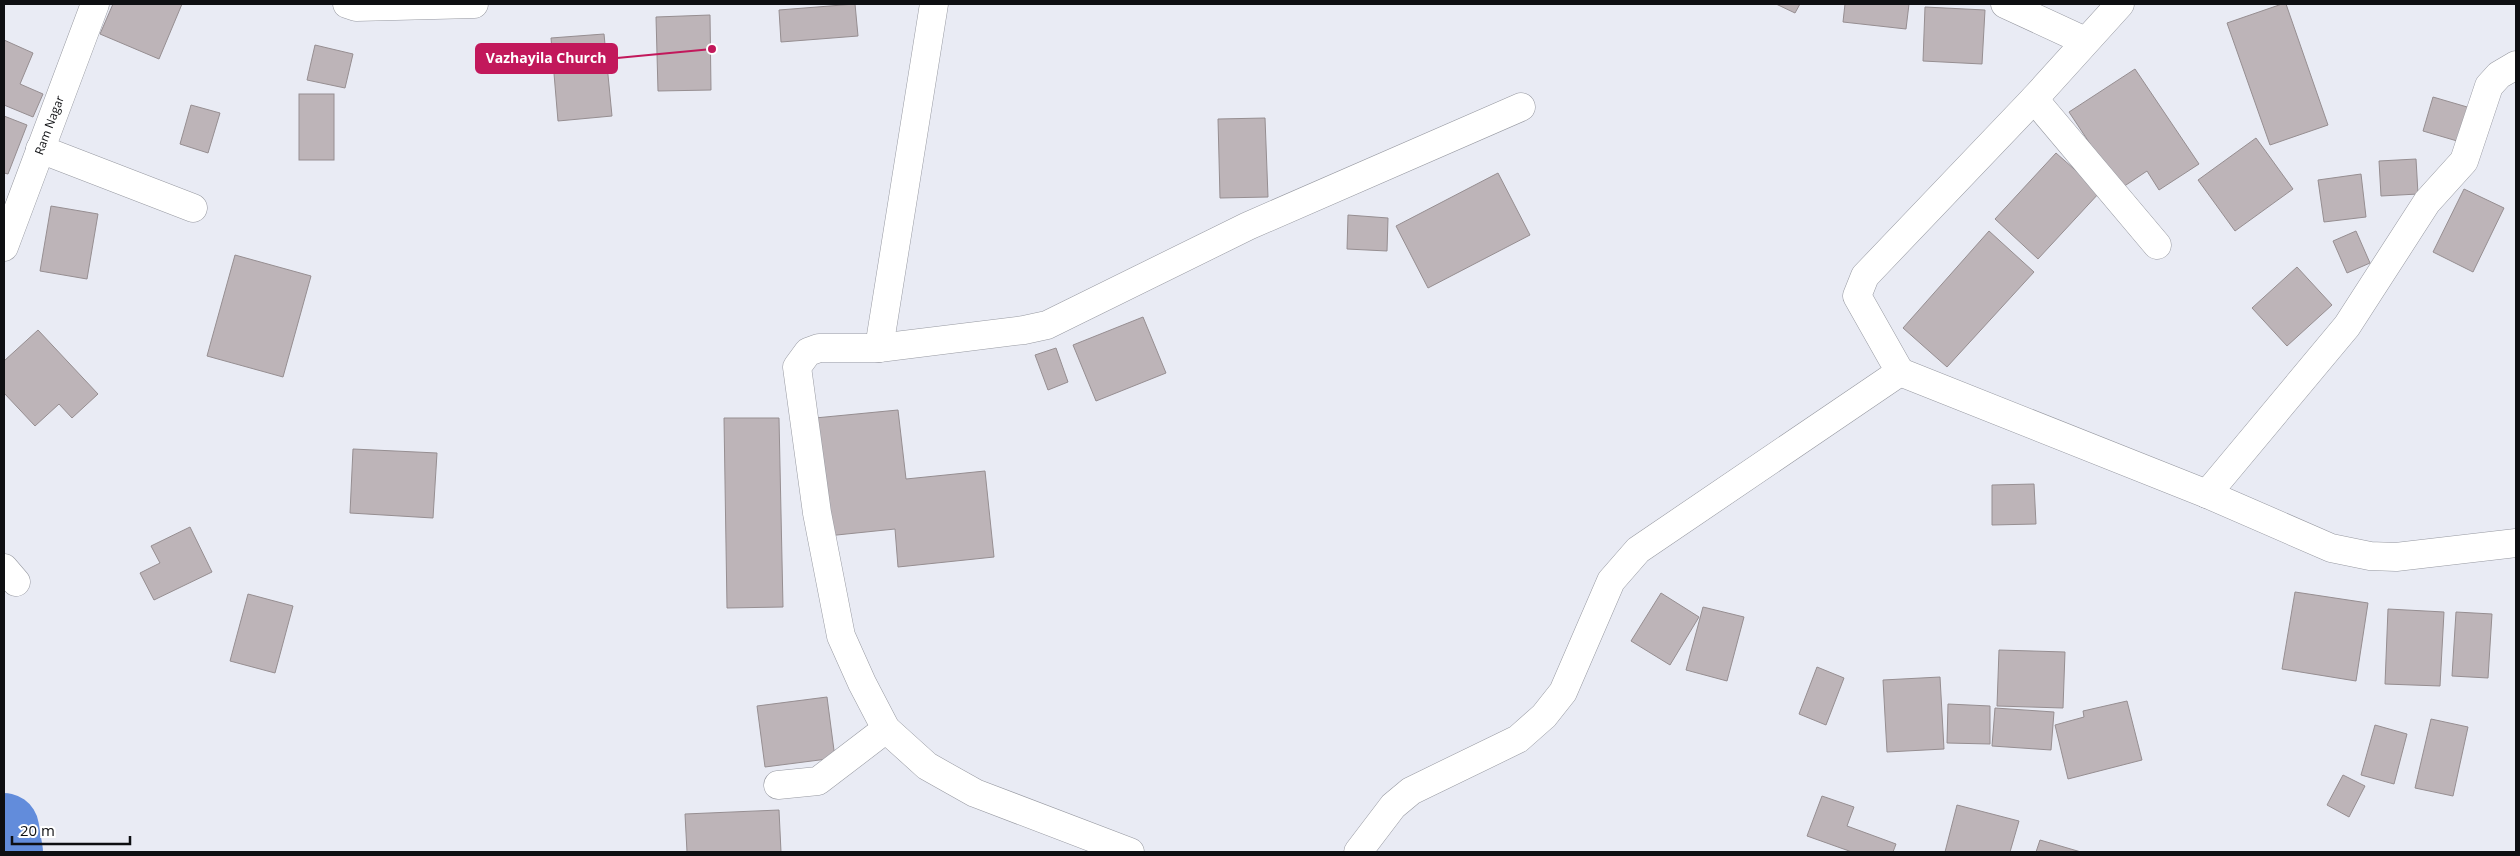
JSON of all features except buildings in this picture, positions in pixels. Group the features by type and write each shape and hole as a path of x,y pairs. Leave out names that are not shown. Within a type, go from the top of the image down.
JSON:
{"street":[{"name":"Ram Nagar","path":"4,247 95,4"},
{"path":"347,4 356,7 474,4"},
{"path":"879,348 934,4"},
{"path":"2005,4 2085,41"},
{"path":"2120,4 2034,99 1865,276 1858,296 1861,306 1900,372 2206,494 2331,548 2370,556 2414,556 2516,543"},
{"path":"2206,494 2347,326 2427,202 2464,161 2489,86 2499,75 2516,65"},
{"path":"2034,99 2157,245"},
{"path":"1130,852 976,793 927,766 886,729 862,683 841,636 818,512 797,368 808,352 819,348 879,348 1024,330 1047,324 1248,226 1521,107"},
{"path":"40,149 193,208"},
{"path":"1358,852 1393,806 1411,791 1518,739 1544,716 1564,692 1611,581 1638,550 1900,372"},
{"path":"778,785 818,781 886,729"}],"waterway":[{"path":"4,828 8,852"}],"place":[{"name":"Vazhayila Church","path":"712,49"}]}
